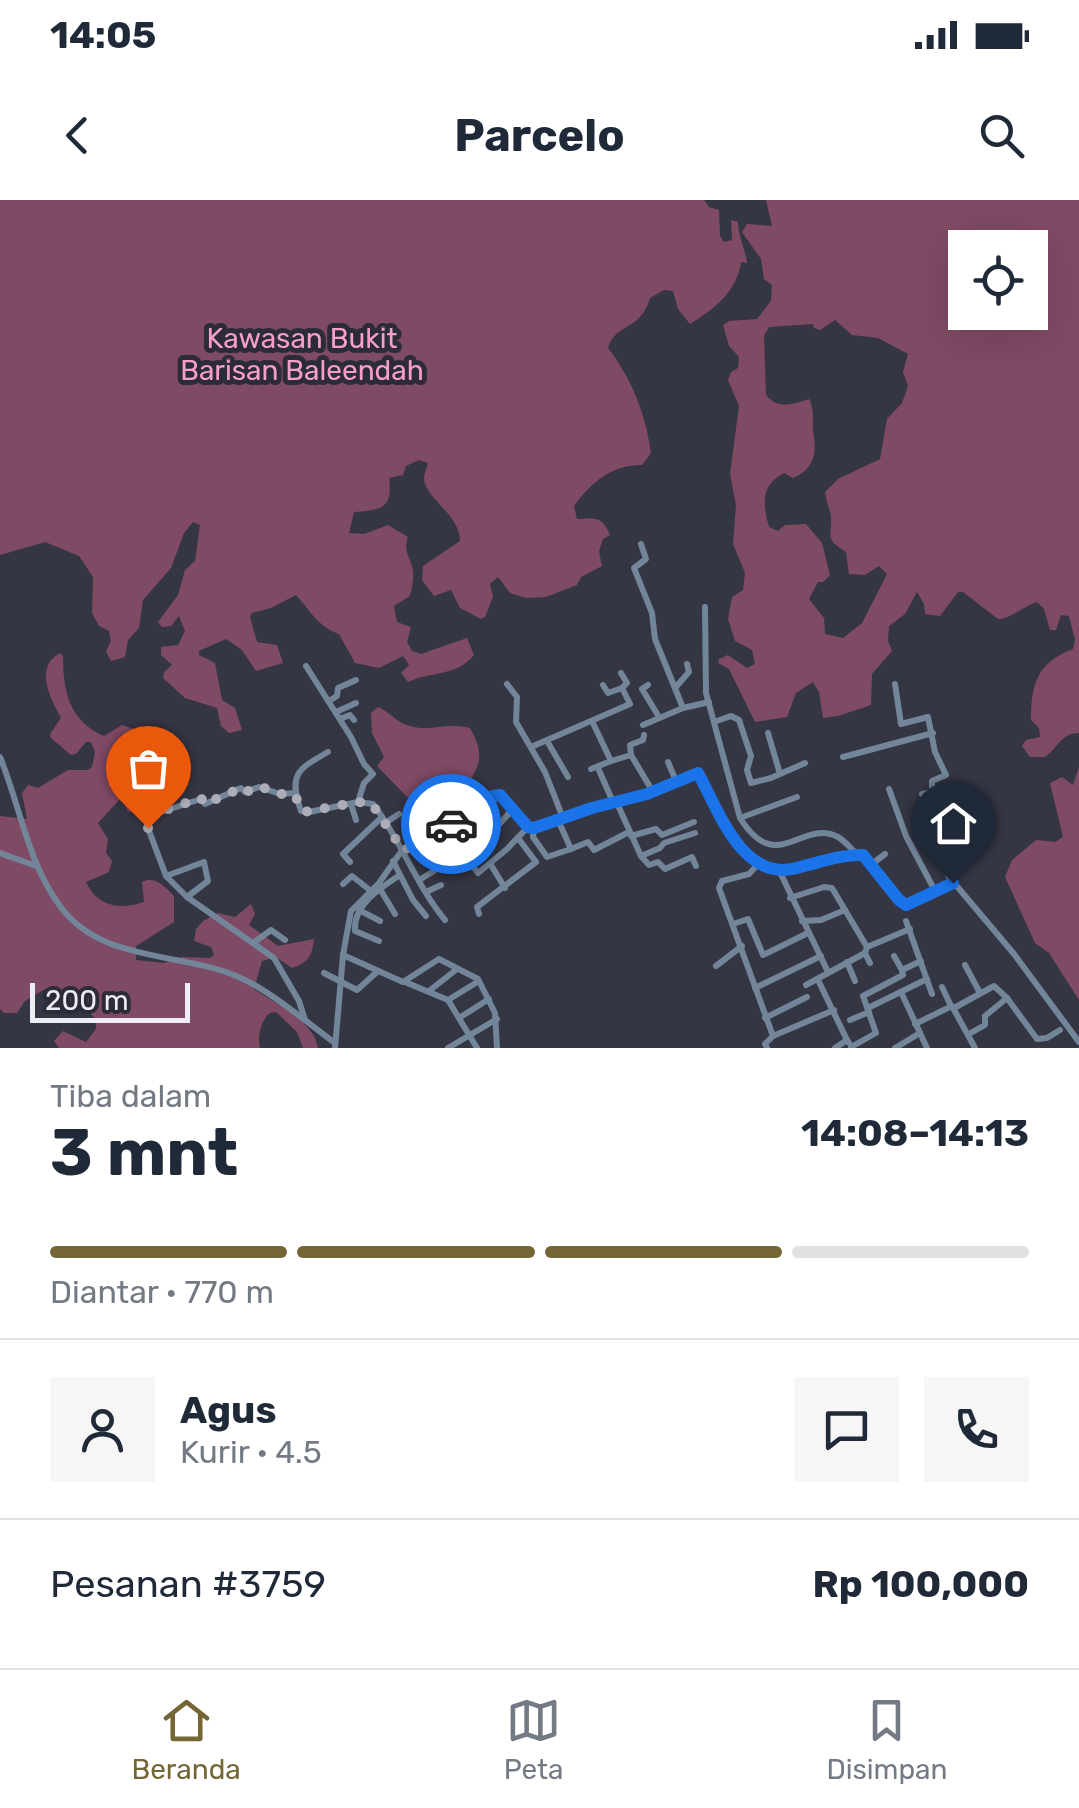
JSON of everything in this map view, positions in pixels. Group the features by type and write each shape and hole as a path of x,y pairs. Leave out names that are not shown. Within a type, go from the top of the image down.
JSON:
{"street":[{"path":"641,544 646,559 634,568 652,613 655,639 684,708"},
{"path":"705,607 709,702 740,818 757,837 776,846 823,834 837,836 856,854"},
{"path":"675,688 690,672 688,664"},
{"path":"306,666 373,774 354,803 356,820"},
{"path":"603,685 608,693 622,688 627,683 621,673"},
{"path":"329,701 337,696 338,688 356,680"},
{"path":"507,684 517,697 516,722 531,747 571,849"},
{"path":"895,684 902,724 928,717 935,752 946,775 932,781 932,792 922,794 933,816 951,883 963,891 1014,954 1079,1042"},
{"path":"648,685 642,689 659,717"},
{"path":"622,688 630,704"},
{"path":"531,747 648,697"},
{"path":"643,725 709,702"},
{"path":"338,716 356,703"},
{"path":"600,706 604,715"},
{"path":"338,716 350,715 354,720"},
{"path":"714,722 732,716 739,720 751,756 746,770 750,783 805,762"},
{"path":"592,721 611,762"},
{"path":"842,756 933,733"},
{"path":"768,734 780,774"},
{"path":"644,735 643,740 630,745 631,756 653,792"},
{"path":"547,741 568,776"},
{"path":"328,752 297,772 294,794 304,812 354,803 372,804 445,920"},
{"path":"157,754 133,770 166,876 187,897 274,958 306,1021"},
{"path":"631,756 594,768 641,856 648,866 658,862 665,869 692,857 696,866"},
{"path":"0,757 37,866 68,916 92,935 158,958 226,972 306,1021 335,1046"},
{"path":"668,762 676,781"},
{"path":"445,828 478,873 530,828 653,792 698,773 743,850 760,862 779,870 863,855 902,903 910,904 951,883"},
{"path":"145,817 201,798 205,804 241,788 244,792 259,786 280,794 294,794"},
{"path":"889,789 906,836 935,891"},
{"path":"335,1046 342,955 351,911 403,850 433,839 487,797 502,796 530,828 547,856"},
{"path":"740,818 797,797"},
{"path":"494,830 513,809"},
{"path":"350,862 343,854 384,820 398,814"},
{"path":"479,914 477,908 547,856 588,842 594,850 630,834 656,829 662,835 694,822"},
{"path":"641,856 664,843 696,833"},
{"path":"775,836 776,846"},
{"path":"518,838 536,862"},
{"path":"734,855 743,850"},
{"path":"0,853 37,866"},
{"path":"872,864 886,854"},
{"path":"392,861 426,916"},
{"path":"166,876 204,862 208,882 187,897"},
{"path":"760,862 749,874 720,883 772,1036"},
{"path":"491,864 505,888"},
{"path":"779,870 828,972"},
{"path":"419,880 434,871"},
{"path":"379,942 355,930 359,910 400,875"},
{"path":"343,884 352,876 371,890"},
{"path":"426,892 441,885"},
{"path":"790,898 830,886 870,963"},
{"path":"380,890 395,914"},
{"path":"359,910 380,921"},
{"path":"802,922 821,920 845,910"},
{"path":"733,924 748,919 763,955 808,934"},
{"path":"806,985 908,925 932,994"},
{"path":"253,943 272,930 285,940"},
{"path":"716,966 742,946"},
{"path":"342,955 404,982 429,991 448,1000 479,1048 497,1043 497,1019 479,980 439,959 404,982"},
{"path":"755,988 821,956"},
{"path":"835,1048 876,1034 863,996 904,975 894,956"},
{"path":"902,970 922,961"},
{"path":"847,962 855,981"},
{"path":"966,965 980,993"},
{"path":"429,991 457,968"},
{"path":"324,973 359,990 378,971"},
{"path":"850,1020 927,979"},
{"path":"448,1000 479,980"},
{"path":"818,980 850,1045"},
{"path":"915,1024 995,986 1038,1040 1060,1030"},
{"path":"942,988 975,1048"},
{"path":"901,992 927,1048"},
{"path":"765,1018 807,997"},
{"path":"970,1034 985,1025 985,1016 1007,998"},
{"path":"459,1018 489,999"},
{"path":"767,1048 765,1044 772,1036 834,1010"},
{"path":"452,1047 497,1019"},
{"path":"895,1048 920,1033"}],"green space":[{"name":"Kawasan Bukit Barisan Baleendah","path":"0,200 704,200 709,207 719,210 720,236 724,242 732,240 731,220 738,222 747,263 741,262 735,282 723,299 690,324 678,309 673,291 664,290 650,298 646,309 617,334 608,348 637,398 651,453 642,465 603,476 574,506 577,519 598,520 610,535 603,539 599,551 602,566 581,577 577,585 546,597 526,598 510,593 498,577 490,584 493,597 481,619 460,608 451,590 434,596 422,580 423,566 460,541 454,523 426,485 428,463 419,460 406,466 403,475 389,478 389,496 383,506 354,512 349,533 364,534 388,525 408,537 413,573 410,596 394,606 397,622 411,627 407,642 412,651 421,654 467,638 474,655 459,667 408,682 401,673 409,665 403,656 379,668 355,663 339,634 320,622 296,595 250,617 257,642 277,645 283,663 256,671 242,650 226,639 199,651 199,655 215,663 222,700 235,708 242,730 229,733 221,726 217,708 185,698 163,678 172,665 161,655 161,647 178,645 185,631 179,616 171,626 162,627 158,622 178,595 185,570 195,561 200,525 193,522 184,533 171,568 143,600 139,628 128,640 125,657 111,661 106,651 111,641 109,631 99,626 92,613 93,577 79,556 45,542 0,555"},
{"path":"766,200 1079,200 1079,733 1064,738 1045,757 1030,757 1022,746 1026,740 1040,737 1039,728 1031,720 1035,685 1044,667 1073,649 1075,640 1069,616 1061,615 1056,630 1050,630 1044,609 1037,602 998,619 958,592 940,616 925,614 917,592 905,614 889,626 892,651 872,674 871,705 838,716 823,718 819,692 813,682 796,693 787,717 755,722 729,669 718,663 728,655 747,668 755,664 752,650 735,641 728,619 732,597 743,590 745,573 733,544 736,505 730,474 739,406 728,380 738,368 739,357 729,346 723,325 757,319 771,301 772,285 764,279 761,259 742,232 747,224 772,226","holes":["835,320 852,335 878,338 908,354 903,372 908,386 902,403 887,419 880,459 838,479 825,492 831,537 846,552 849,574 865,575 879,566 887,574 862,623 843,638 825,634 824,618 809,599 818,582 830,575 822,543 806,524 785,525 778,531 769,527 767,490 784,473 793,478 806,470 815,446 809,399 781,404 766,395 764,336 769,327 813,324 820,330"]},
{"path":"60,653 70,704 83,722 104,736 122,725 135,729 139,726 142,751 161,765 156,779 142,792 148,809 128,812 121,798 98,823 108,839 106,853 112,861 109,872 86,882 97,897 118,906 144,902 142,882 147,880 160,883 174,896 174,922 136,946 136,960 164,963 182,957 211,958 211,947 194,941 196,929 218,913 235,917 251,904 255,914 249,925 278,946 314,939 309,958 298,966 292,968 276,957 262,961 254,989 302,1021 318,1048 303,1048 297,1032 276,1012 270,1013 262,1024 260,1048 59,1048 54,1041 63,1031 86,1042 96,1029 96,1019 84,1008 45,989 25,1001 17,1013 0,1009 0,816 27,819 22,793 28,785 38,788 68,770 88,770 95,752 91,742 86,742 71,755 51,738 61,718 46,674 52,659"},
{"path":"378,707 413,727 470,728 478,746 477,768 454,797 431,809 410,809 409,799 377,766 384,757 372,733 371,713"},
{"path":"1079,767 1079,1000 1049,953 1035,943 1005,877 1012,860 1036,840 1055,842 1063,837 1050,783 1062,777 1073,785"}],"way so far":[{"path":"148,828 145,817 201,798 205,804 241,788 246,792 259,786 280,794 294,794 304,812 358,802 372,804 403,850 433,839 451,824"}],"route":[{"path":"451,824 487,797 500,795 528,827 534,828 647,794 698,773 732,838 760,862 785,870 863,855 906,905 953,883"}]}
